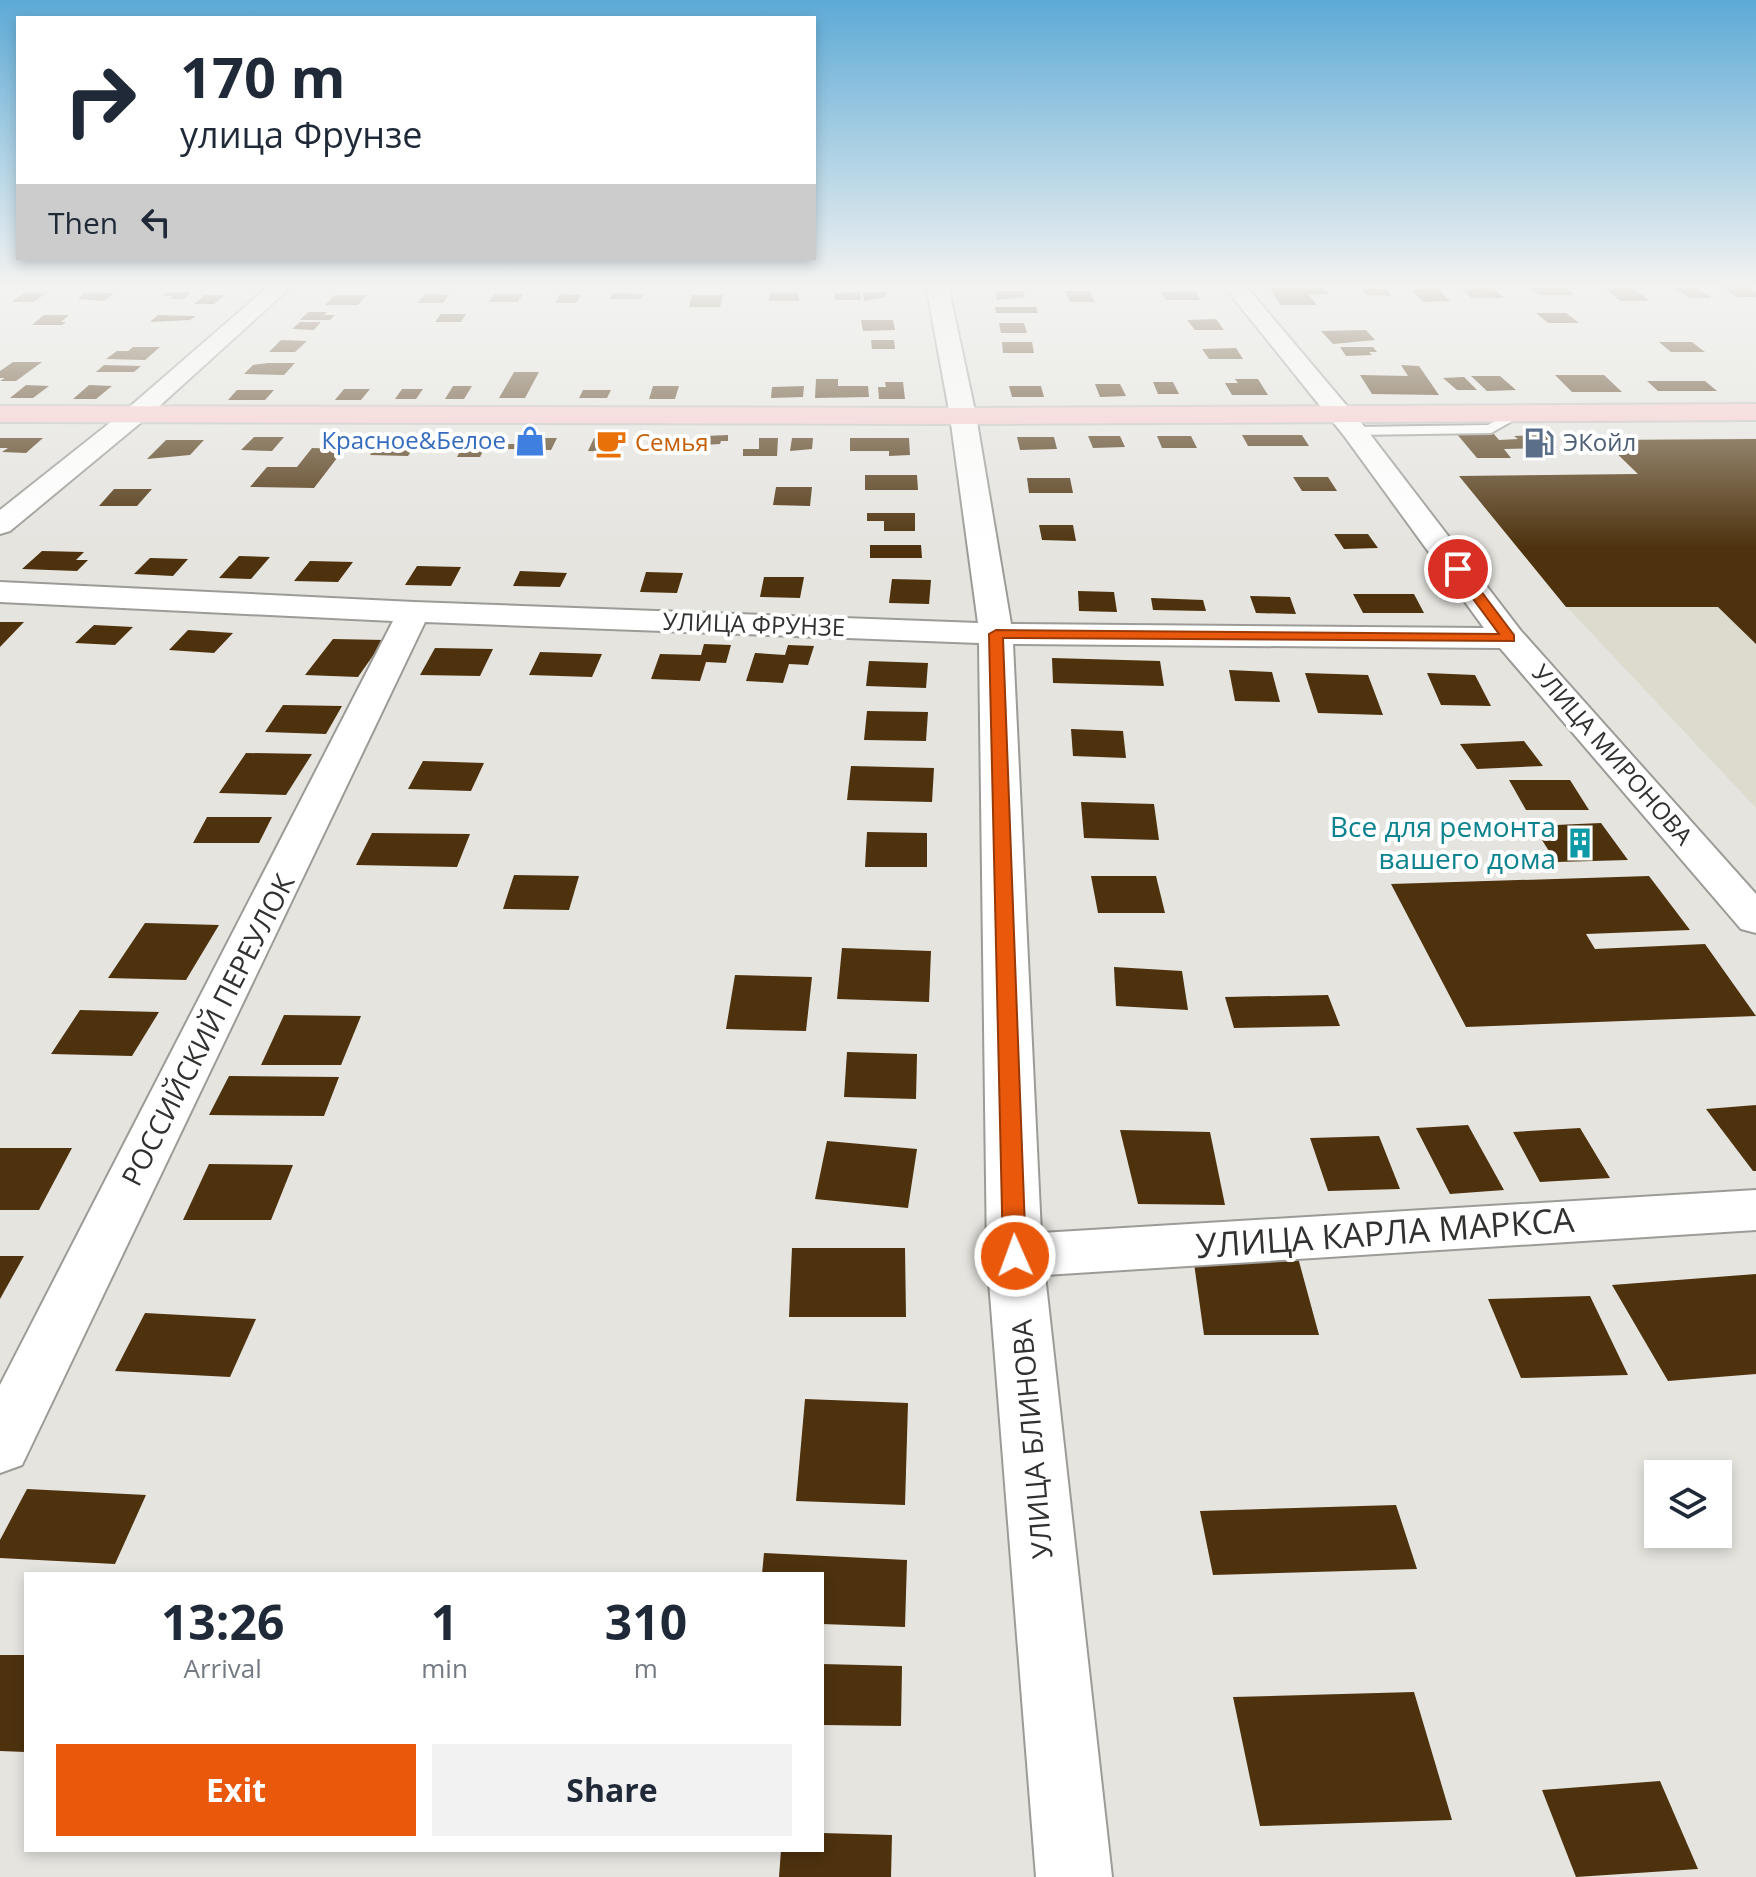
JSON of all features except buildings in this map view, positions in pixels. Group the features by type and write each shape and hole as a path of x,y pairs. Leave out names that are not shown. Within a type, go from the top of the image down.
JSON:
{"main road":[{"path":"0,414 963,416 1347,423 1522,412 1756,412"}],"street":[{"path":"0,525 183,373"},
{"name":"УЛИЦА БЛИНОВА","path":"954,373 996,634 1015,1256 1074,1877"},
{"name":"УЛИЦА МИРОНОВА","path":"1305,373 1509,638 1756,920"},
{"name":"УЛИЦА ФРУНЗЕ","path":"0,592 414,612 996,634 1509,638"},
{"name":"РОССИЙСКИЙ ПЕРЕУЛОК","path":"0,1446 414,612"},
{"name":"УЛИЦА КАРЛА МАРКСА","path":"1015,1256 1756,1210"}],"shaded area":[{"path":"1756,438 1756,808 1567,607 1459,476 1637,474 1603,440"}],"place":[{"name":"Красное&Белое","path":"530,441"},
{"name":"Семья","path":"611,443"},
{"name":"ЭКойл","path":"1539,443"},
{"name":"Все для ремонта вашего дома","path":"1580,843"}],"route":[{"path":"1015,1256 996,634 1509,638 1458,569"}]}
